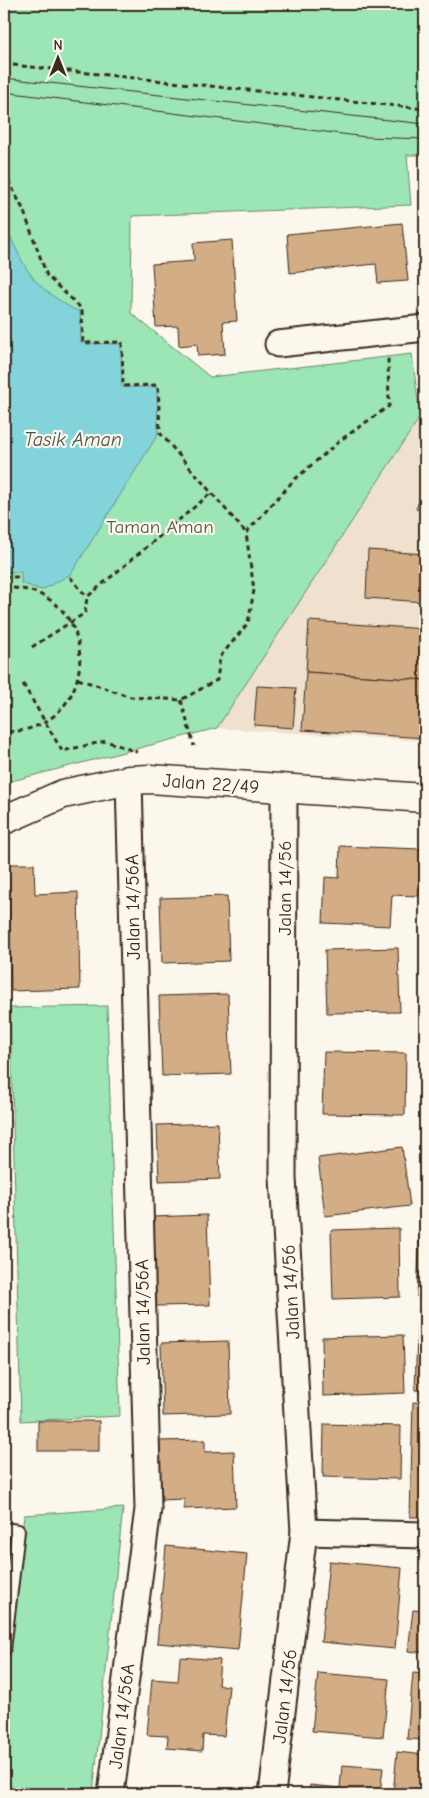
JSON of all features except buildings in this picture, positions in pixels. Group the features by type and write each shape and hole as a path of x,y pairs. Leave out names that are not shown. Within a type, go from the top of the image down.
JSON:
{"street":[{"path":"278,344 425,328"},
{"name":"Jalan 22/49","path":"4,820 63,794 140,779 425,798"},
{"name":"Jalan 14/56A","path":"111,1794 148,1509 130,828 140,779"},
{"name":"Jalan 14/56","path":"272,1794 304,1532 283,1178 284,789"},
{"path":"304,1532 425,1535"}],"lane":[{"path":"4,1529 18,1531 4,1649"}],"path":[{"path":"4,64 425,109"},
{"path":"4,172 22,209 47,276 82,309 83,343 122,342 123,386 158,385 160,433 210,494 246,533 254,590 248,623 220,657 217,680 181,700 131,697 78,679"},
{"path":"246,533 294,480 342,439 390,406 387,333"},
{"path":"32,647 85,612 87,597 210,494"},
{"path":"4,577 18,577"},
{"path":"70,577 87,597"},
{"path":"4,588 17,587 39,593 58,607 71,623 80,650 78,679 71,696 60,711 45,722 26,730 4,732"},
{"path":"23,684 62,751 106,742 151,757 140,779"},
{"path":"181,700 194,746"}],"shaded area":[{"path":"425,415 425,741 217,728 420,417"}],"green space":[{"name":"Taman Aman","path":"4,4 425,4 425,155 407,155 411,205 132,216 131,313 210,377 412,354 420,417 217,728 4,783"},
{"path":"107,1006 120,1416 21,1421 10,1008"},
{"path":"123,1508 93,1794 4,1794 4,1707 24,1515"}],"water":[{"name":"Tasik Aman","path":"4,223 25,266 38,284 69,307 80,311 81,343 121,344 122,387 157,387 158,434 71,574 42,590 21,583 21,572 4,572"}],"tram line":[{"path":"4,78 425,124"},
{"path":"4,92 366,137 425,139"}]}
